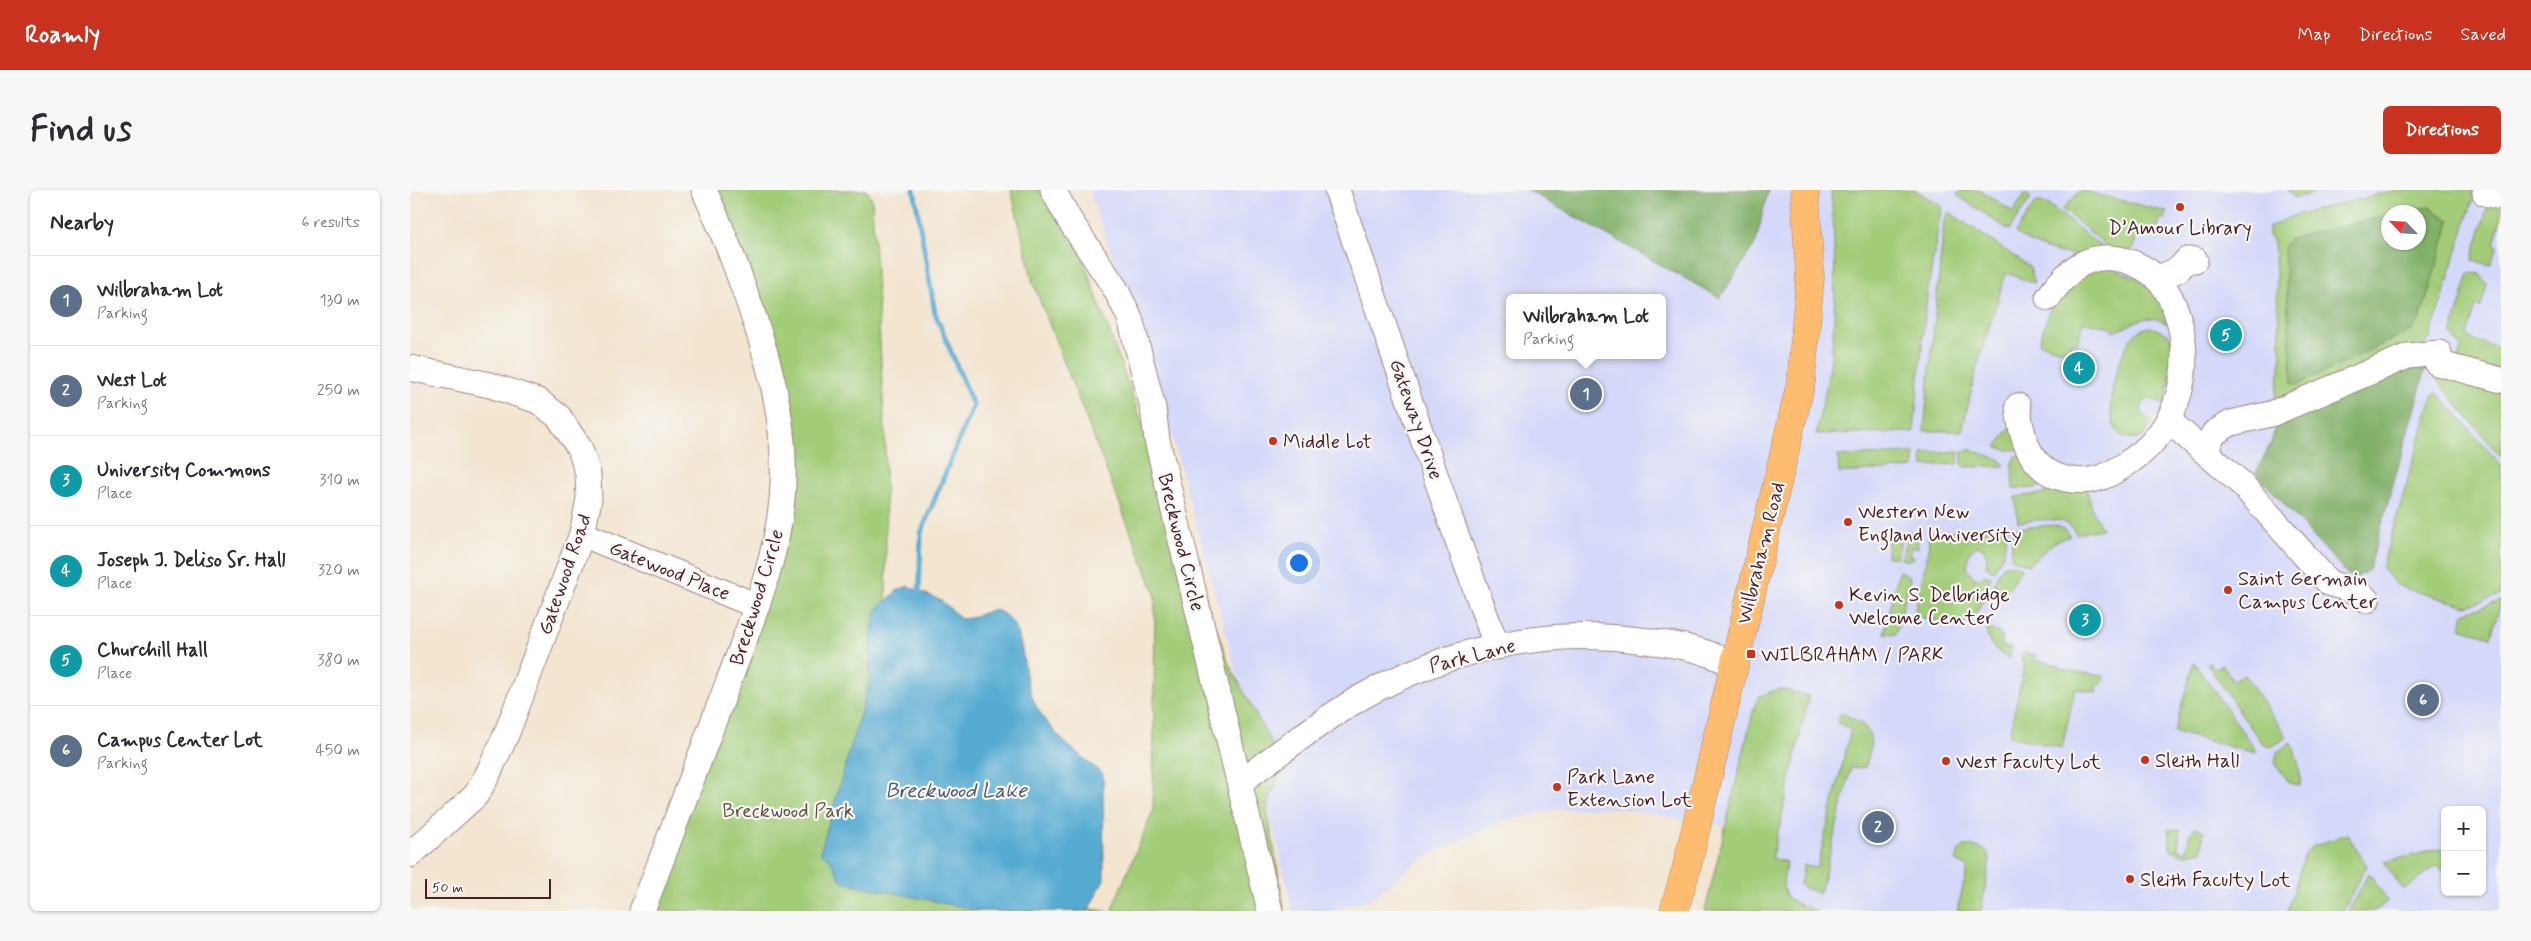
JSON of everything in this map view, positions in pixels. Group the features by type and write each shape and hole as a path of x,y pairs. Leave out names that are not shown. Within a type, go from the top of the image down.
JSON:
{"main road":[{"name":"Wilbraham Road","path":"1674,911 1687,866 1802,374 1810,278 1805,190"}],"street":[{"name":"Breckwood Circle","path":"642,911 757,606 776,535 781,506 783,464 779,414 766,351 730,250 704,190"},
{"name":"Breckwood Circle","path":"1053,190 1066,216 1118,293 1136,336 1154,408 1157,440 1270,911"},
{"name":"Gateway Drive","path":"1337,190 1457,538 1497,647"},
{"path":"2018,406 2020,432 2029,451 2050,472 2072,480 2098,480 2113,474 2152,444 2169,421 2181,383 2184,340 2178,317 2164,287 2141,266 2113,257 2094,259 2066,274 2048,298"},
{"path":"2157,279 2179,269 2187,260 2195,260"},
{"path":"2205,452 2214,433 2231,423 2271,414 2408,356 2438,358 2501,380"},
{"name":"Gatewood Road","path":"410,368 490,385 538,401 559,417 580,449 588,474 589,499 582,534 506,735 487,776 476,794 410,855"},
{"path":"2169,421 2242,484 2328,582 2358,592 2367,600"},
{"name":"Gatewood Place","path":"582,534 757,606"},
{"name":"Park Lane","path":"1240,782 1322,722 1387,683 1431,664 1497,647 1567,636 1625,638 1714,653 1733,665"}],"shaded area":[{"name":"Western New England University","path":"1089,190 2501,190 2501,911 1766,911 1728,827 1616,808 1560,809 1501,822 1420,860 1373,898 1331,911 1293,911 1233,660 1158,384"}],"green space":[{"name":"Breckwood Park","path":"695,190 867,190 872,200 885,432 888,836 966,893 1107,911 642,911 781,554 796,440 713,219"},
{"path":"1011,190 1064,190 1071,225 1229,664 1283,765 1267,808 1285,911 1111,911 1153,811 1155,594 1033,283"},
{"path":"1527,190 1768,190 1756,242 1720,298"},
{"path":"1831,190 1915,190 1942,206 1926,302 1914,432 1816,434 1828,377 1833,337 1835,274"},
{"path":"1961,190 1980,190 2013,212 2025,194 2031,198 2009,230 1957,195"},
{"path":"2081,190 2167,212 2165,219 2161,218 2158,227 2154,228 2145,238 2136,238 2132,250 2112,250 2062,209"},
{"path":"2288,190 2329,190 2294,198"},
{"path":"2397,190 2473,190 2472,202 2430,338 2424,345 2275,401 2281,360 2274,242 2269,235 2269,227 2295,215","holes":["2381,205 2426,205 2426,250 2420,250 2421,317 2301,236 2381,217"]},
{"path":"2491,195 2501,198 2501,218 2494,244 2498,246 2490,265 2472,260"},
{"path":"2035,203 2048,204 2108,252 2083,255 2060,253 2026,240 2015,233"},
{"path":"2426,207 2429,207 2450,220 2421,317 2412,330 2297,385 2292,382 2284,247 2289,239 2381,217 2381,250 2426,250"},
{"path":"1949,212 2030,267 2034,283 2006,273 1976,370 1962,431 1924,431 1944,222"},
{"path":"2100,264 2153,284 2171,326 2162,321 2149,318 2136,321 2114,332 2111,327 2084,322 2077,344 2071,342 2068,352 2039,343 2053,299"},
{"path":"2469,273 2480,274 2487,284 2481,307 2476,306 2467,335 2475,341 2501,348 2501,376 2457,362 2462,345 2451,334"},
{"path":"2151,327 2168,334 2175,348 2166,400 2162,403 2150,398 2143,402 2141,413 2153,422 2143,437 2126,437 2116,429 2111,414 2115,376 2129,341 2137,332"},
{"path":"2409,363 2427,364 2369,570 2357,577 2348,575 2256,473 2271,443 2278,417"},
{"path":"2440,367 2501,384 2501,457 2437,380"},
{"path":"2438,393 2501,465 2501,595 2467,606 2403,588 2394,583 2382,567 2433,394"},
{"path":"2012,425 2021,449 2008,450 1996,447"},
{"path":"1972,450 2001,460 2005,466 1965,467 1962,464 1961,451"},
{"path":"1958,451 1958,464 1923,466 1922,453"},
{"path":"1914,453 1914,468 1839,473 1838,456"},
{"path":"2020,455 2047,484 2035,488 2013,489 2012,463 2015,456"},
{"path":"2062,485 2086,487 2093,512 2102,529 2076,534 2072,527 2059,521 2018,522 2015,497 2041,494"},
{"path":"2055,525 2064,529 2070,536 2055,542 2028,565 2011,558 2012,532 2016,528"},
{"path":"2008,527 2004,552 1994,571 1986,566 1987,557 1983,548 1977,546 1969,552 1967,570 1973,577 1980,579 1984,575 1991,577 1983,601 1974,616 1968,621 1945,622 1918,617 1915,611 1929,549 1928,533"},
{"path":"1909,531 1917,533 1918,548 1912,546 1909,555 1915,557 1907,561 1901,559"},
{"path":"1903,532 1897,557 1887,557 1888,533"},
{"path":"2013,564 2021,568 2009,589 1995,588 1994,582 2003,566"},
{"path":"1899,571 1909,576 1910,579 1896,634 1884,633"},
{"path":"2501,601 2491,637 2460,628 2464,613"},
{"path":"1987,629 2000,633 2003,647 2011,647 2010,659 1997,651 1991,644 1988,639"},
{"path":"2023,653 2035,655 2035,660 2060,666 2060,669 2104,676 2102,684 2097,684 2096,692 2075,689 2062,748 2009,736 2025,663 2021,661"},
{"path":"2194,662 2256,751 2255,753 2174,732"},
{"path":"2210,662 2214,669 2222,664 2233,681 2244,674 2287,737 2272,747 2263,745 2207,664"},
{"path":"1780,689 1809,696 1772,858 1787,862 1783,883 1786,896 1797,904 1817,911 1705,911 1754,708 1759,696"},
{"path":"1840,713 1865,727 1869,732 1871,747 1865,767 1851,768 1820,893 1804,888 1800,884 1804,865 1817,868 1851,729 1837,723"},
{"path":"2291,743 2299,764 2300,786 2289,783 2275,763 2277,752"},
{"path":"2196,827 2204,831 2202,851 2182,855 2170,848 2168,830 2180,829 2178,849 2186,852 2190,833"},
{"path":"2347,834 2367,866 2343,911 2288,911 2305,853 2312,847"},
{"path":"1964,846 1974,846 1987,851 1990,859 1981,911 1957,911 1968,867 1956,861 1959,851"},
{"path":"2441,850 2441,869 2438,865 2403,890 2384,862"},
{"path":"2369,873 2388,901 2375,911 2348,911"}],"water":[{"name":"Breckwood Lake","path":"908,586 942,601 961,619 970,618 994,609 1004,614 1012,622 1017,632 1029,688 1041,715 1059,737 1103,774 1104,879 1088,911 980,911 842,882 829,858 820,853 869,683 872,629 877,609 898,590"}],"waterway":[{"path":"914,190 935,313 973,405 921,533 919,597"}],"place":[{"name":"D’Amour Library","path":"2180,207"},
{"name":"Churchill Hall","path":"2226,335"},
{"name":"Joseph J. Deliso Sr. Hall","path":"2079,368"},
{"name":"Wilbraham Lot","path":"1586,394"},
{"name":"Middle Lot","path":"1273,441"},
{"name":"Western New England University","path":"1848,522"},
{"name":"Saint Germain Campus Center","path":"2228,590"},
{"name":"Kevin S. Delbridge Welcome Center","path":"1839,605"},
{"name":"University Commons","path":"2085,620"},
{"name":"WILBRAHAM / PARK","path":"1751,654"},
{"name":"Campus Center Lot","path":"2423,700"},
{"name":"Sleith Hall","path":"2145,760"},
{"name":"West Faculty Lot","path":"1946,761"},
{"name":"Park Lane Extension Lot","path":"1557,787"},
{"name":"West Lot","path":"1878,827"},
{"name":"Sleith Faculty Lot","path":"2130,879"}]}
